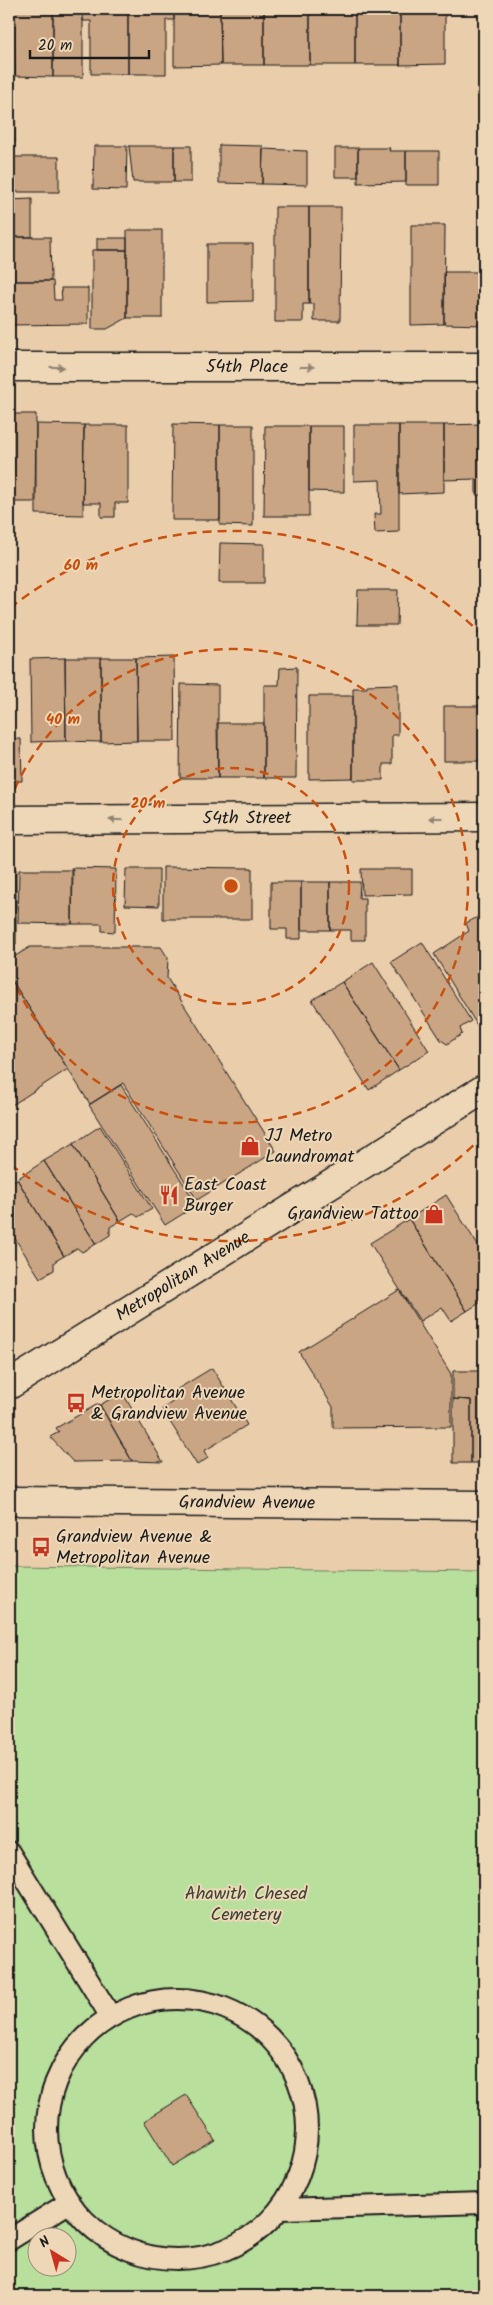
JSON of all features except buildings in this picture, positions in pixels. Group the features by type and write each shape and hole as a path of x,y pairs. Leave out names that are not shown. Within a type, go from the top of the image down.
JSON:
{"street":[{"name":"54th Place","path":"9,367 484,368"},
{"name":"54th Street","path":"9,820 484,817"},
{"name":"Metropolitan Avenue","path":"9,1385 484,1089"},
{"name":"Grandview Avenue","path":"9,1502 484,1505"}],"lane":[{"path":"9,1852 111,2017"},
{"path":"166,1998 209,2001 248,2018 280,2047 301,2084 308,2127 302,2170 281,2208 250,2238 210,2256 166,2259 124,2249 88,2225 61,2190 48,2150 48,2107 62,2066 88,2033 111,2017 124,2009 166,1998"},
{"path":"9,2240 70,2202"},
{"path":"281,2208 484,2203"}],"green space":[{"name":"Ahawith Chesed Cemetery","path":"9,1566 484,1572 484,2296 9,2296"}],"place":[{"name":"JJ Metro Laundromat","path":"250,1146"},
{"name":"East Coast Burger","path":"169,1195"},
{"name":"Grandview Tattoo","path":"434,1214"},
{"name":"Metropolitan Avenue & Grandview Avenue","path":"76,1403"},
{"name":"Grandview Avenue & Metropolitan Avenue","path":"41,1547"}]}
